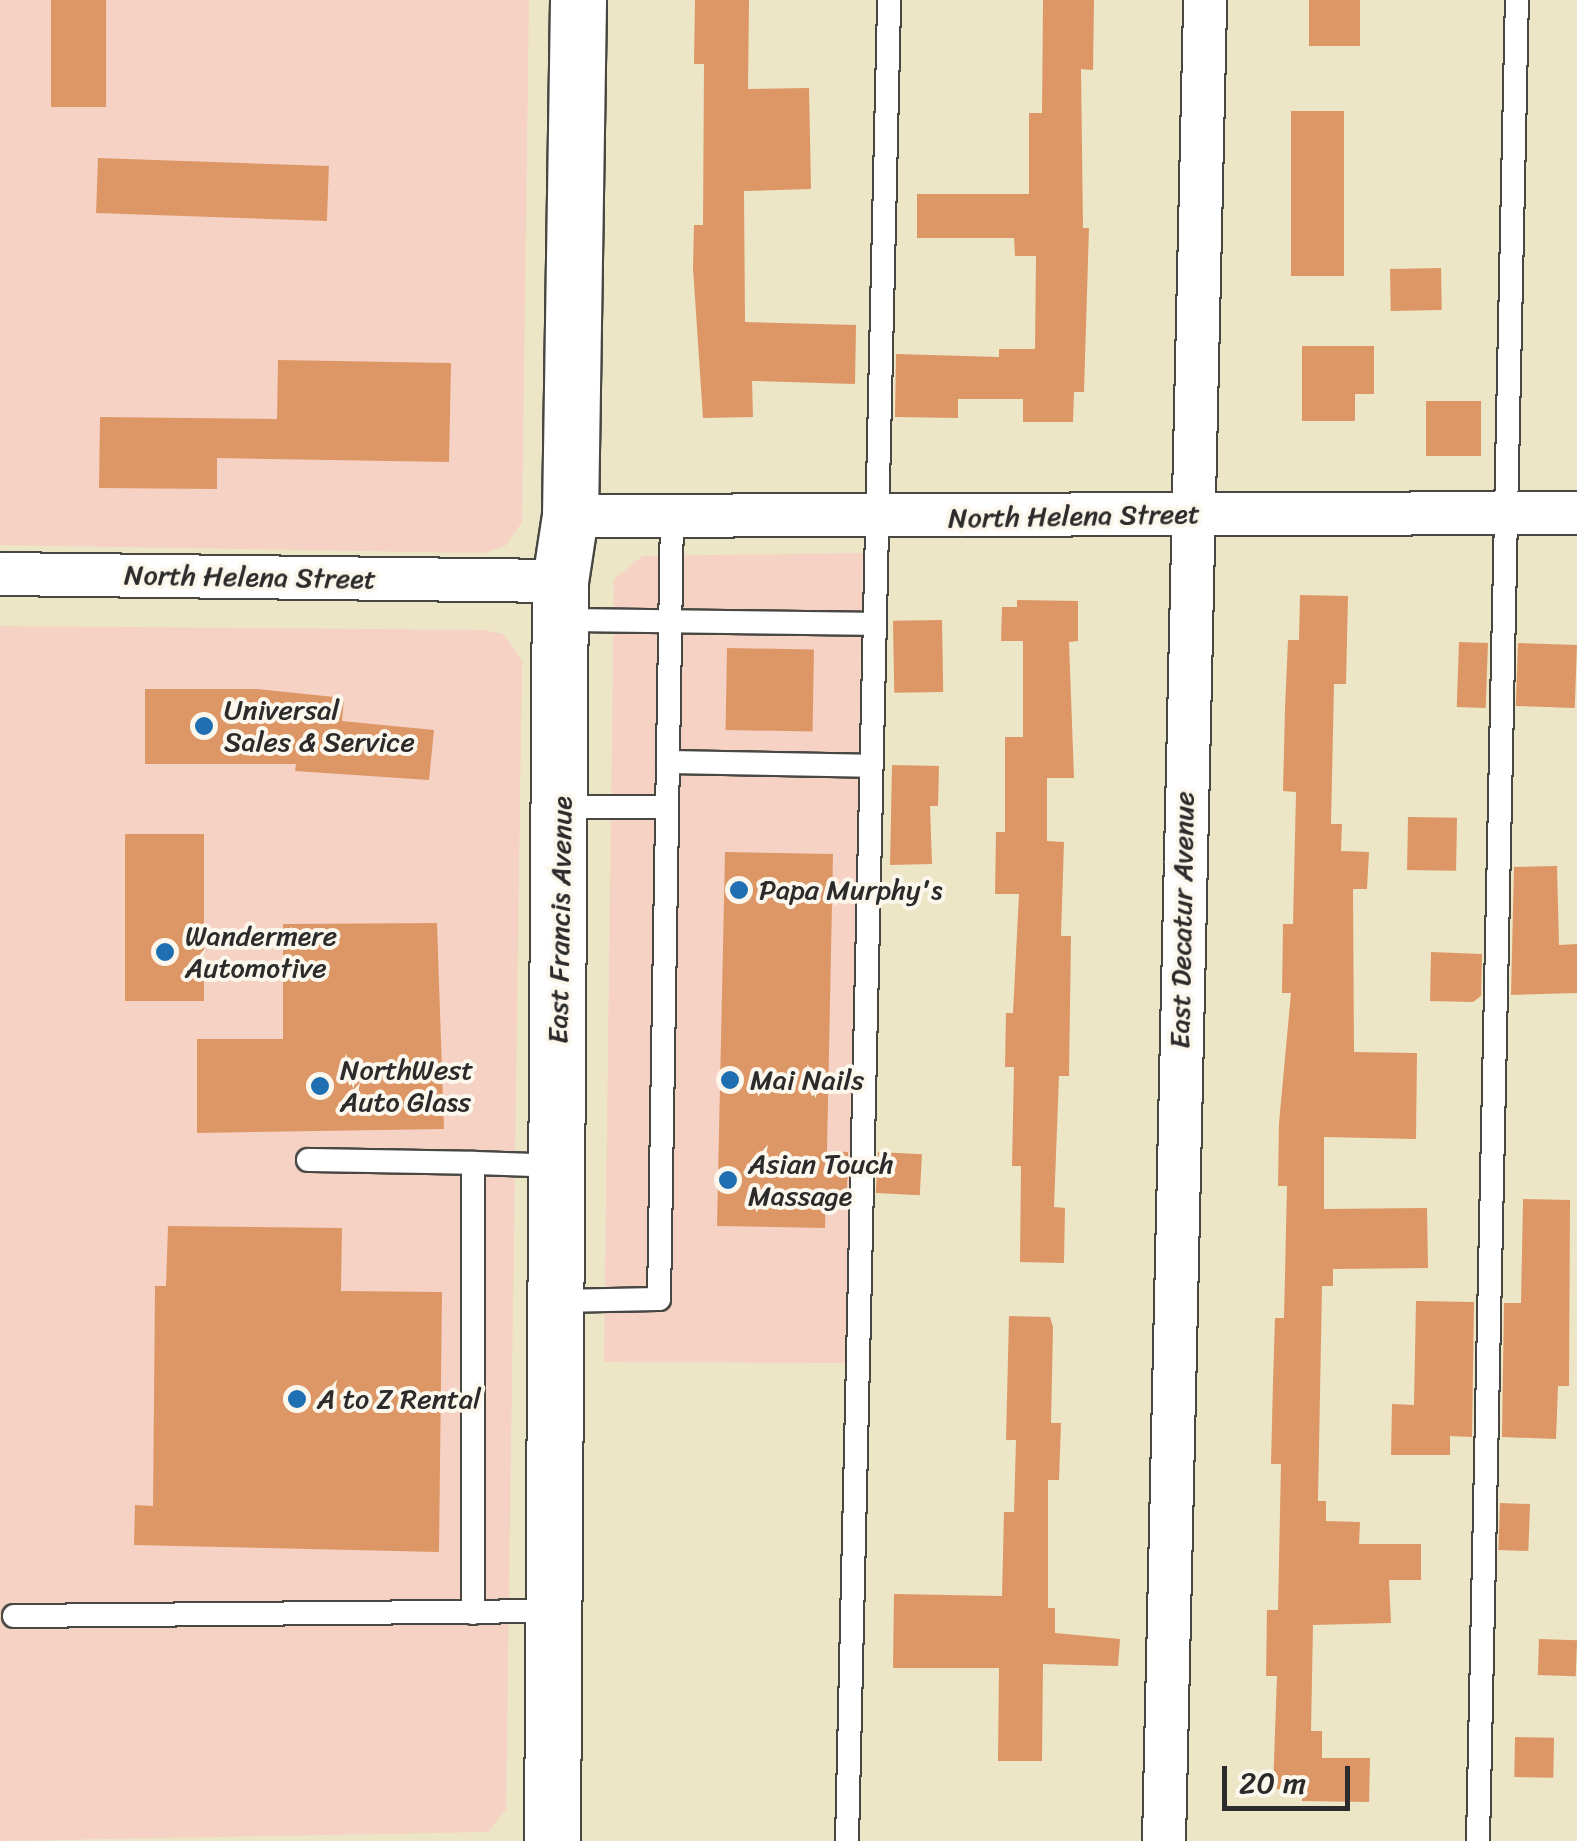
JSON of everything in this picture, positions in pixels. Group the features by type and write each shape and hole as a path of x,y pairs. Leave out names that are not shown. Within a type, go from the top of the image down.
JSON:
{"main road":[{"name":"East Francis Avenue","path":"552,1841 561,601 570,516 578,0"}],"street":[{"name":"East Decatur Avenue","path":"1164,1841 1204,0"},
{"name":"North Helena Street","path":"570,516 878,519 1190,513 1577,513"},
{"name":"North Helena Street","path":"0,574 561,601"}],"lane":[{"path":"847,1841 889,0"},
{"path":"1478,1841 1517,0"},
{"path":"557,1301 659,1299 672,518"},
{"path":"561,601 670,621 873,624"},
{"path":"668,762 870,766"},
{"path":"562,807 667,807"},
{"path":"308,1160 558,1166"},
{"path":"473,1162 473,1613"},
{"path":"14,1616 553,1611"}],"shaded area":[{"path":"0,0 529,0 522,522 505,546 483,553 0,545"},
{"path":"863,553 847,1363 604,1362 614,579 643,556"},
{"path":"0,626 484,630 503,634 522,660 506,1809 488,1832 0,1841"}],"building":[{"path":"51,0 106,0 106,107 51,107"},
{"path":"695,0 749,0 748,89 809,88 811,189 744,191 745,322 856,325 855,384 752,381 753,417 703,418 693,268 694,225 703,225 704,64 694,64"},
{"path":"1043,0 1094,0 1093,70 1081,69 1083,228 1089,228 1084,392 1074,392 1073,422 1023,422 1023,399 958,399 958,418 895,417 896,354 999,357 999,349 1035,349 1036,256 1015,256 1014,238 917,238 917,194 1029,194 1029,113 1042,113"},
{"path":"1309,0 1360,0 1360,46 1309,46"},
{"path":"1291,111 1344,111 1344,276 1291,276"},
{"path":"98,158 329,166 327,221 96,213"},
{"path":"1441,268 1442,310 1391,311 1390,269"},
{"path":"1302,346 1374,346 1374,394 1355,394 1355,421 1302,421"},
{"path":"278,360 451,363 449,462 217,458 217,489 99,488 100,417 277,419"},
{"path":"1426,401 1481,401 1481,456 1426,456"},
{"path":"1300,595 1348,596 1346,684 1334,684 1331,824 1342,824 1341,851 1369,852 1367,889 1353,889 1354,1052 1417,1053 1416,1139 1324,1137 1324,1209 1427,1208 1428,1268 1333,1269 1333,1286 1322,1286 1318,1501 1326,1501 1326,1521 1360,1522 1359,1544 1421,1544 1421,1580 1389,1580 1391,1623 1313,1625 1311,1731 1322,1731 1322,1758 1370,1758 1369,1802 1302,1801 1302,1790 1273,1789 1277,1676 1266,1676 1267,1610 1278,1610 1281,1464 1271,1464 1275,1318 1284,1318 1287,1186 1278,1186 1279,1123 1291,993 1282,993 1283,924 1293,924 1296,792 1283,791 1285,709 1288,640 1299,640"},
{"path":"1017,600 1078,601 1078,641 1069,642 1074,778 1047,778 1047,841 1064,842 1061,936 1071,936 1069,1076 1059,1076 1054,1207 1065,1208 1064,1263 1020,1262 1021,1166 1012,1166 1014,1067 1005,1067 1006,1013 1013,1013 1019,894 995,894 996,832 1005,832 1005,737 1023,737 1023,641 1001,641 1002,607 1017,607"},
{"path":"942,620 943,692 894,693 893,621"},
{"path":"1459,642 1488,643 1486,708 1457,707"},
{"path":"1518,643 1577,645 1575,708 1516,706"},
{"path":"727,648 814,650 813,732 726,730"},
{"path":"145,689 257,689 344,698 342,721 434,730 429,780 295,771 296,764 145,764"},
{"path":"892,765 939,766 938,806 930,806 932,864 890,865"},
{"path":"1408,817 1457,818 1456,871 1407,870"},
{"path":"125,834 204,834 204,1001 125,1001"},
{"path":"725,852 833,854 827,1151 848,1152 847,1192 826,1192 825,1228 717,1226"},
{"path":"1557,866 1559,945 1577,944 1577,993 1511,995 1514,867"},
{"path":"437,923 444,1129 197,1133 197,1039 283,1039 283,924"},
{"path":"1431,952 1482,954 1481,996 1473,1002 1430,1001"},
{"path":"878,1152 922,1154 920,1195 876,1193"},
{"path":"1523,1199 1570,1200 1569,1386 1558,1386 1556,1439 1502,1437 1504,1303 1521,1303"},
{"name":"A to Z Rental","path":"168,1226 342,1228 341,1291 442,1292 439,1552 134,1545 135,1505 153,1506 155,1286 166,1286"},
{"path":"1416,1301 1474,1302 1472,1437 1450,1436 1450,1455 1391,1455 1392,1404 1414,1405"},
{"path":"1009,1316 1050,1317 1053,1327 1051,1423 1061,1423 1059,1480 1048,1480 1048,1608 1055,1608 1055,1633 1120,1639 1118,1666 1043,1664 1042,1761 998,1761 999,1668 893,1668 894,1594 1002,1596 1004,1512 1014,1512 1016,1440 1006,1440"},
{"path":"1500,1503 1530,1504 1528,1551 1498,1550"},
{"path":"1539,1639 1577,1640 1576,1676 1538,1675"},
{"path":"1515,1737 1554,1738 1553,1778 1514,1777"}],"place":[{"name":"Universal Sales & Service","path":"204,726"},
{"name":"Papa Murphy's","path":"739,890"},
{"name":"Wandermere Automotive","path":"165,952"},
{"name":"Mai Nails","path":"730,1080"},
{"name":"NorthWest Auto Glass","path":"320,1086"},
{"name":"Asian Touch Massage","path":"728,1180"},
{"name":"A to Z Rental","path":"297,1399"}]}
